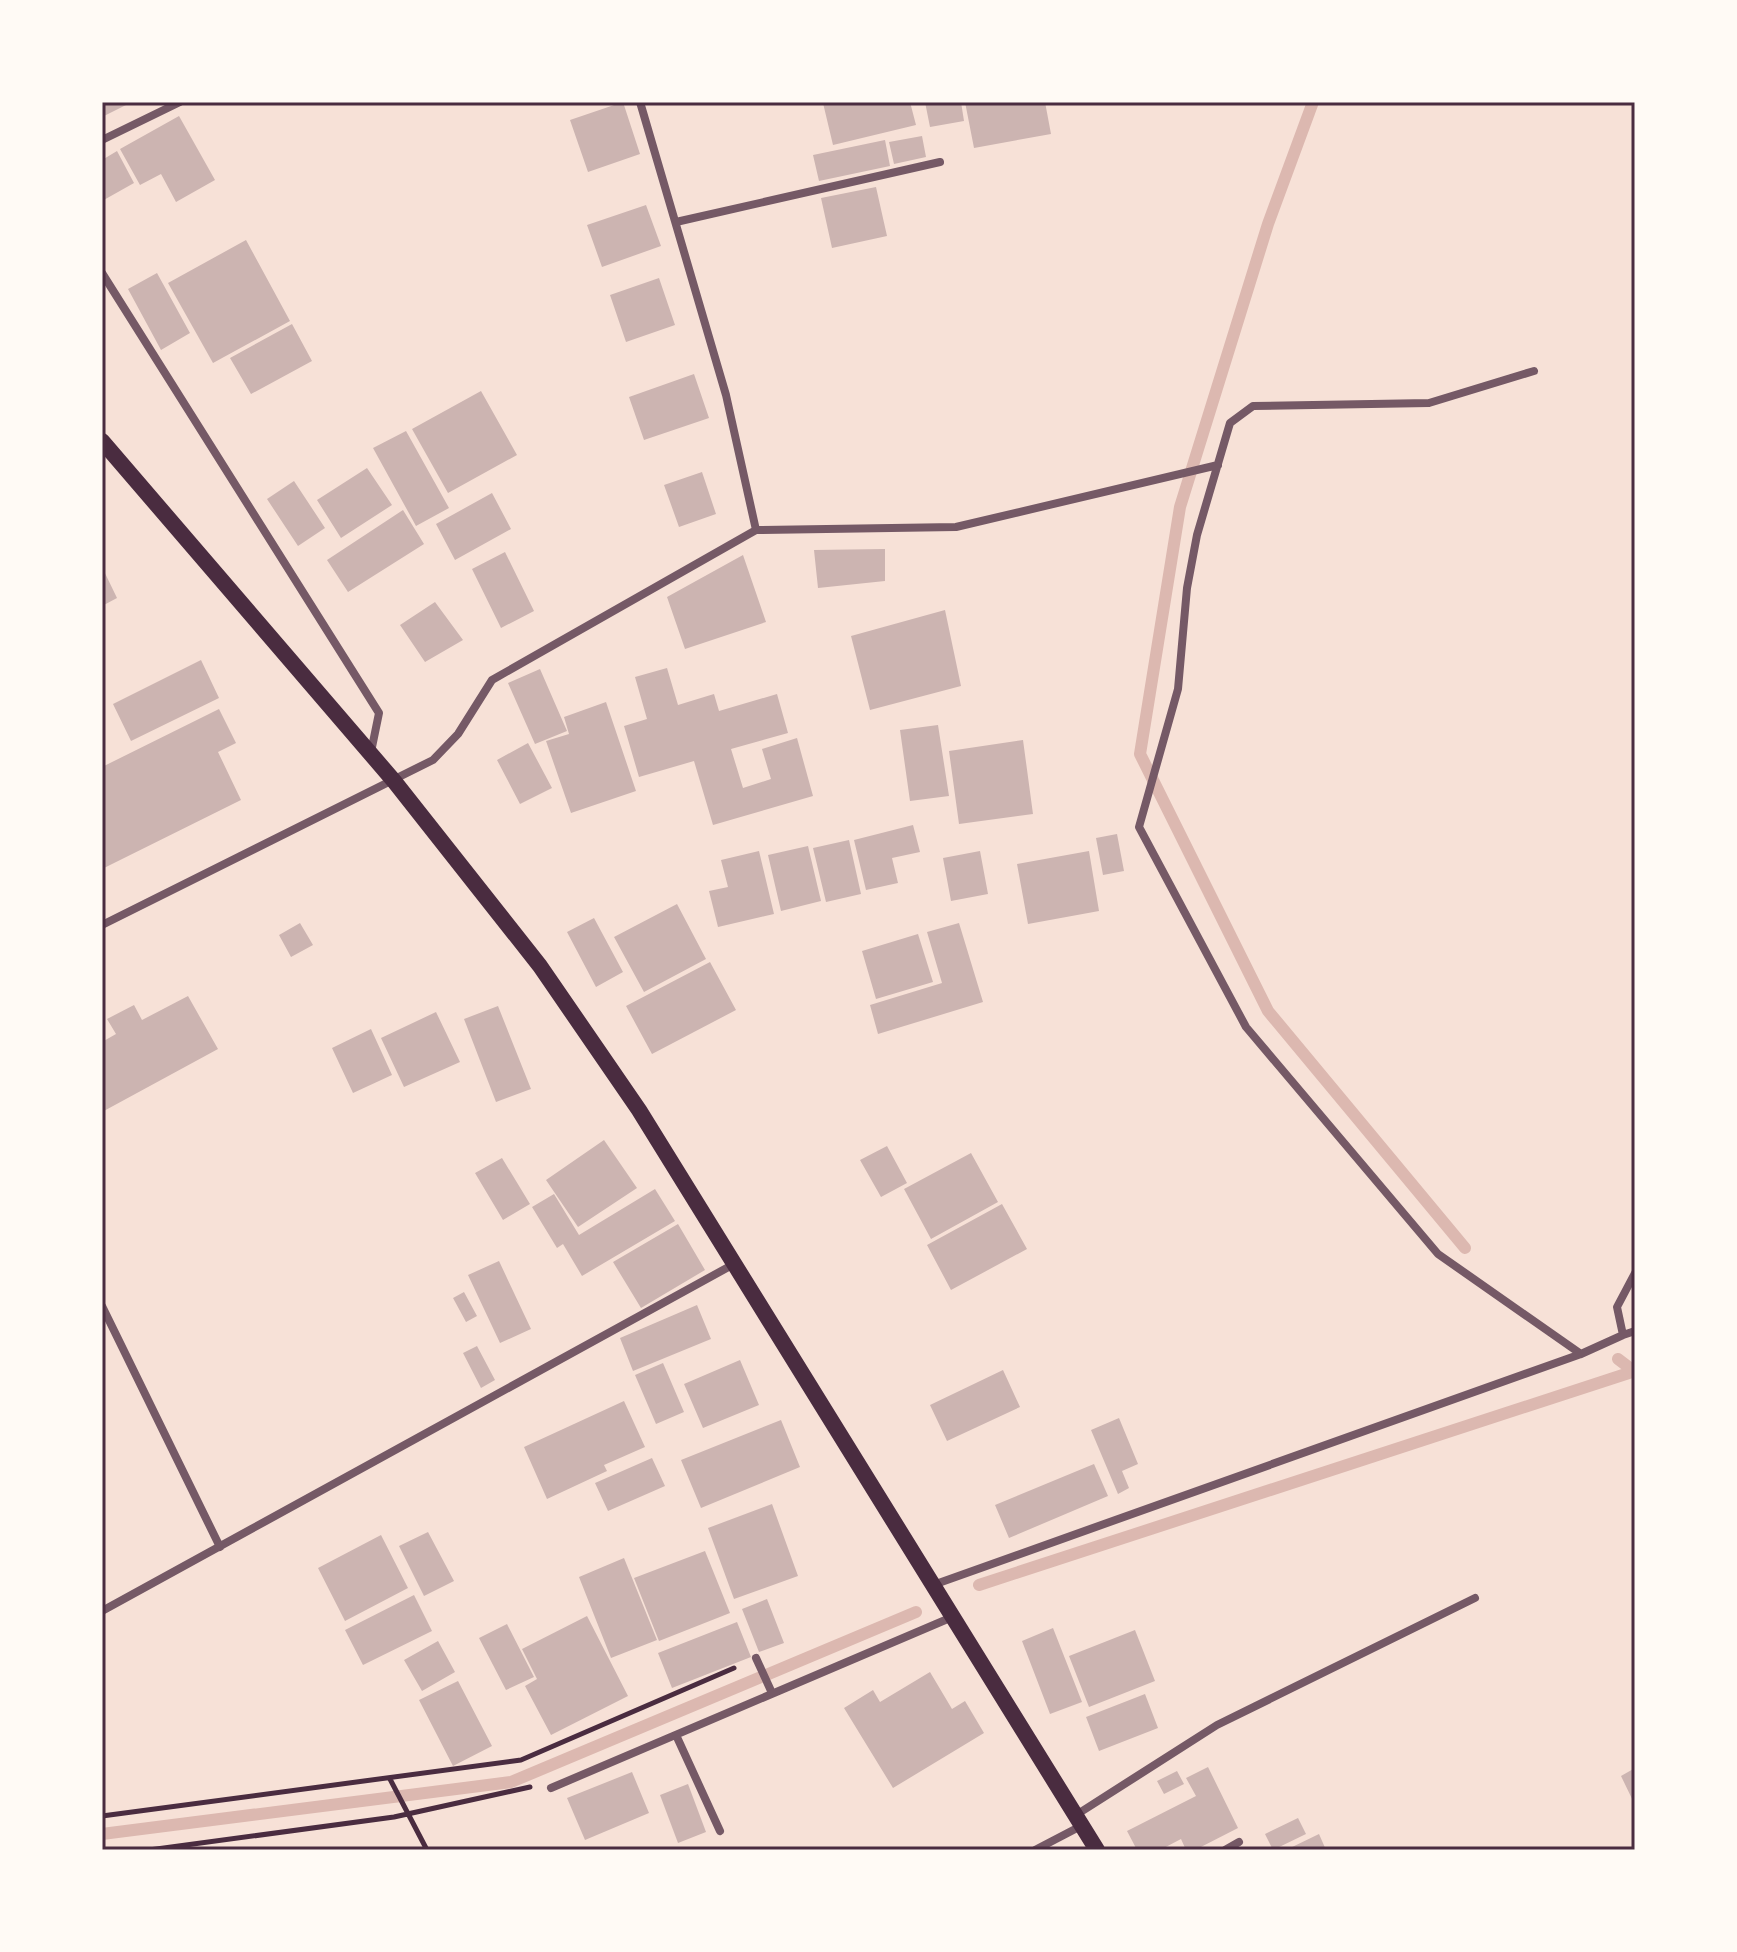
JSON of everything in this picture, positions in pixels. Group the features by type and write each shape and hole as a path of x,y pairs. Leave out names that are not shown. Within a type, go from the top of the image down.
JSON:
{"main road":[{"path":"102,441 371,753 540,966 639,1110 950,1618 1097,1850"}],"street":[{"path":"102,140 180,102"},
{"path":"640,102 726,395 756,530"},
{"path":"676,222 940,162"},
{"path":"102,273 379,713 371,753"},
{"path":"1534,371 1429,403 1253,406 1230,423 1197,535 1187,588 1178,689 1162,758 1139,827 1246,1027 1256,1039 1438,1254 1581,1354"},
{"path":"102,925 433,760 458,734 492,680 756,530 956,527 1218,465"},
{"path":"102,1611 734,1264"},
{"path":"1623,1335 1617,1307 1635,1273"},
{"path":"102,1306 220,1547"},
{"path":"932,1585 1581,1354 1635,1331"},
{"path":"1035,1850 1217,1725 1475,1598"},
{"path":"551,1788 676,1735 770,1689 950,1618"},
{"path":"758,1662 770,1689"},
{"path":"676,1735 720,1831"},
{"path":"1225,1850 1239,1842"}],"path":[{"path":"102,1816 391,1782 521,1760 758,1662"},
{"path":"391,1782 404,1812 427,1850"},
{"path":"149,1850 404,1812 534,1787 551,1788"}],"building":[{"path":"102,102 132,102 102,117"},
{"path":"623,102 640,154 588,172 570,120"},
{"path":"910,102 916,125 833,145 823,103"},
{"path":"925,102 961,102 964,121 930,127"},
{"path":"965,102 1045,102 1051,134 974,148"},
{"path":"179,116 215,180 176,202 161,174 140,185 120,149"},
{"path":"922,136 926,157 894,164 889,142"},
{"path":"885,140 890,166 819,181 813,155"},
{"path":"117,151 134,183 102,201 102,160"},
{"path":"876,187 887,236 832,248 821,198"},
{"path":"646,205 661,246 602,267 587,225"},
{"path":"246,240 290,321 213,363 168,283"},
{"path":"157,273 190,333 161,350 128,289"},
{"path":"659,278 675,325 626,342 610,295"},
{"path":"292,324 312,361 251,394 230,358"},
{"path":"694,374 709,418 644,440 629,397"},
{"path":"481,391 517,455 448,493 412,429"},
{"path":"406,431 449,508 416,526 373,448"},
{"path":"367,468 392,505 341,538 317,500"},
{"path":"702,472 716,514 679,527 664,485"},
{"path":"294,481 325,528 298,546 267,499"},
{"path":"492,493 511,529 455,560 436,524"},
{"path":"403,510 424,544 348,592 327,560"},
{"path":"885,549 885,581 818,588 814,550"},
{"path":"505,552 534,611 501,628 472,569"},
{"path":"743,555 766,622 685,649 667,597"},
{"path":"102,567 117,598 102,606"},
{"path":"435,602 463,640 425,662 400,625"},
{"path":"945,610 961,686 870,710 851,636"},
{"path":"201,660 219,698 131,741 113,704"},
{"path":"667,668 678,705 714,694 719,711 777,694 788,733 731,749 743,788 771,779 762,749 797,738 813,796 713,825 694,761 639,777 624,726 647,719 635,677"},
{"path":"540,669 567,731 535,744 508,683"},
{"path":"606,702 636,791 571,813 546,741 569,734 564,717"},
{"path":"219,709 236,743 218,752 241,800 102,869 102,767"},
{"path":"938,725 949,796 910,801 900,730"},
{"path":"1023,740 1033,814 959,824 949,751"},
{"path":"528,743 552,788 520,804 497,760"},
{"path":"913,825 920,852 892,858 898,883 866,890 854,840"},
{"path":"1117,834 1124,871 1103,875 1096,838"},
{"path":"849,840 861,894 826,902 813,848"},
{"path":"808,846 821,901 781,911 768,855"},
{"path":"759,851 774,914 718,927 709,891 728,887 721,860"},
{"path":"980,851 988,894 951,901 943,858"},
{"path":"1089,851 1099,911 1028,924 1017,864"},
{"path":"677,904 706,959 644,992 614,937"},
{"path":"594,918 623,972 596,987 567,932"},
{"path":"300,923 313,945 291,957 279,935"},
{"path":"959,923 983,1002 878,1034 870,1005 942,983 927,932"},
{"path":"918,934 933,982 876,999 862,951"},
{"path":"710,962 736,1010 652,1054 626,1006"},
{"path":"188,996 218,1049 102,1112 102,1042 116,1034 107,1019 134,1005 142,1020"},
{"path":"498,1006 531,1089 496,1102 464,1019"},
{"path":"436,1012 460,1062 404,1087 381,1038"},
{"path":"371,1029 392,1075 353,1093 332,1048"},
{"path":"604,1140 637,1188 578,1227 546,1180"},
{"path":"887,1146 907,1183 881,1197 860,1160"},
{"path":"971,1153 998,1202 931,1239 904,1189"},
{"path":"502,1158 530,1204 503,1220 475,1173"},
{"path":"655,1189 675,1221 582,1276 563,1244 557,1248 532,1207 554,1194 579,1235"},
{"path":"1002,1204 1027,1249 951,1290 927,1245"},
{"path":"678,1224 705,1270 641,1308 613,1262"},
{"path":"499,1261 531,1329 500,1343 468,1275"},
{"path":"464,1292 477,1316 466,1322 453,1298"},
{"path":"697,1305 711,1339 633,1371 620,1338"},
{"path":"477,1346 495,1380 481,1388 463,1353"},
{"path":"740,1360 759,1405 703,1428 684,1384"},
{"path":"663,1363 684,1412 656,1424 635,1375"},
{"path":"1003,1370 1020,1407 947,1441 930,1405"},
{"path":"624,1401 645,1447 604,1465 607,1471 547,1499 524,1447"},
{"path":"1119,1418 1138,1464 1122,1471 1129,1488 1118,1494 1091,1430"},
{"path":"781,1420 800,1467 701,1508 681,1460"},
{"path":"652,1458 665,1486 608,1511 595,1483"},
{"path":"1094,1464 1108,1496 1009,1538 995,1505"},
{"path":"772,1504 798,1576 734,1599 708,1528"},
{"path":"428,1532 454,1581 424,1596 399,1546"},
{"path":"381,1535 408,1588 345,1621 318,1568"},
{"path":"705,1551 730,1613 659,1641 634,1578"},
{"path":"624,1558 657,1640 611,1658 579,1577"},
{"path":"414,1595 432,1631 363,1665 345,1630"},
{"path":"767,1599 784,1643 759,1652 742,1609"},
{"path":"587,1616 628,1696 551,1735 525,1686 537,1679 522,1649"},
{"path":"737,1622 751,1657 672,1688 658,1653"},
{"path":"507,1624 534,1677 506,1690 479,1638"},
{"path":"1053,1628 1082,1702 1050,1714 1022,1641"},
{"path":"1135,1630 1155,1681 1089,1707 1069,1656"},
{"path":"438,1641 455,1672 422,1691 404,1660"},
{"path":"930,1672 952,1709 965,1701 984,1733 893,1788 844,1708 873,1690 880,1702"},
{"path":"458,1681 492,1746 453,1766 419,1700"},
{"path":"1145,1694 1158,1728 1099,1751 1086,1717"},
{"path":"1208,1767 1238,1828 1195,1850 1186,1850 1181,1839 1160,1850 1137,1850 1127,1831 1196,1796 1186,1778"},
{"path":"1635,1768 1635,1805 1621,1776"},
{"path":"1177,1771 1184,1784 1164,1794 1157,1781"},
{"path":"632,1772 649,1813 585,1840 567,1798"},
{"path":"688,1784 706,1832 678,1843 660,1795"},
{"path":"1298,1818 1306,1834 1273,1850 1265,1834"},
{"path":"1319,1834 1326,1850 1286,1850"}],"waterway":[{"path":"1313,102 1268,224 1180,507 1140,754 1268,1011 1465,1248"},
{"path":"1618,1359 1635,1372"},
{"path":"979,1585 1635,1371"},
{"path":"102,1834 511,1782 916,1612"}]}
